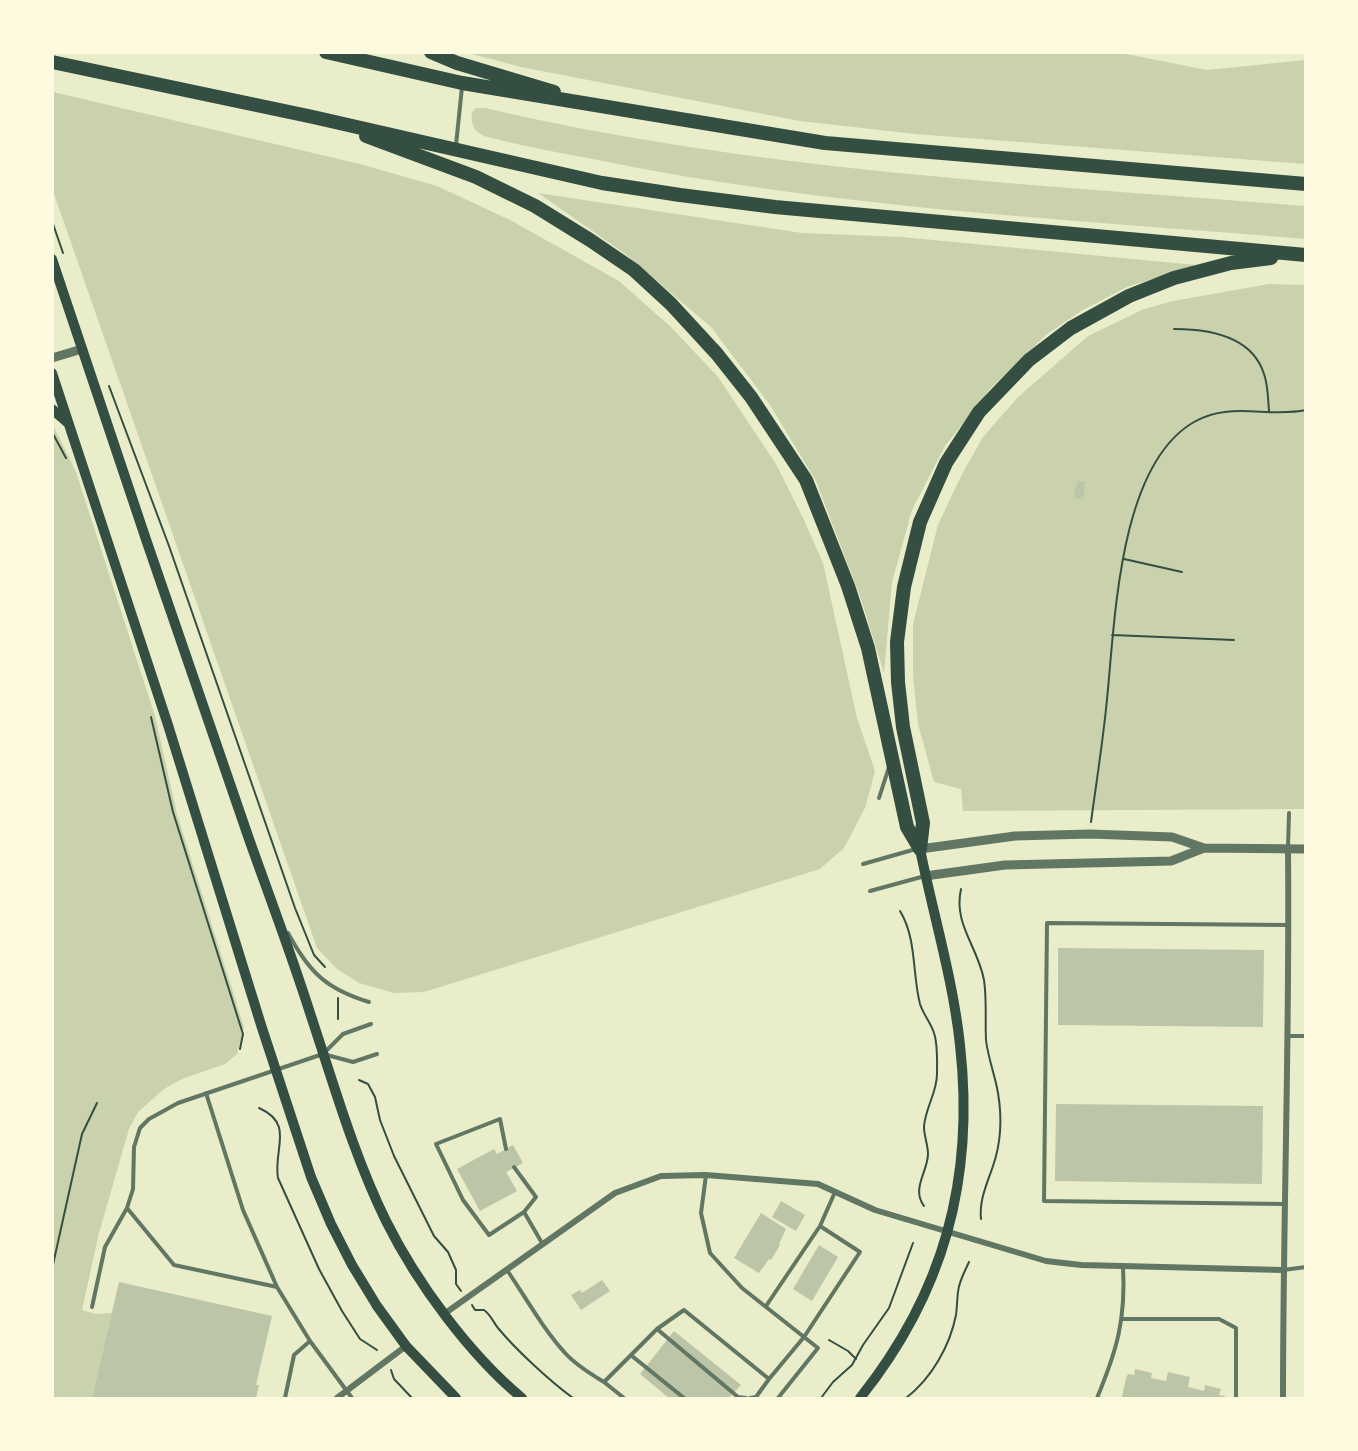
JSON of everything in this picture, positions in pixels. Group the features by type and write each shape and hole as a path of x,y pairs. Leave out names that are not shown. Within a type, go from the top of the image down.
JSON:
{"highway":[{"path":"326,52 462,83 825,143 1305,184"},
{"path":"431,52 457,63 613,109"},
{"path":"52,62 314,117 602,183 733,202 1302,255"},
{"path":"314,117 476,177 535,206 633,270 671,304 717,354 751,397 806,480 848,586 868,648 907,827 920,849"},
{"path":"920,849 922,823 903,727 898,682 897,642 903,587 920,522 946,463 979,412 1029,360 1071,327 1129,296 1174,279 1231,263 1302,255"}],"main road":[{"path":"52,259 354,1145 382,1213 398,1244 444,1314 480,1357 522,1398"},
{"path":"52,373 168,725 275,1070 311,1177 331,1224 377,1306 406,1346 456,1398"},
{"path":"52,409 70,424"},
{"path":"860,1398 905,1334 934,1275 948,1232 958,1189 964,1099 962,1066 954,1002 920,849"}],"street":[{"path":"52,358 82,349"},
{"path":"920,849 1015,836 1090,834 1172,837 1204,848 1305,849"},
{"path":"925,876 1005,865 1171,861 1204,848"},
{"path":"1283,1398 1283,1270 1289,1036 1288,849"},
{"path":"444,1314 615,1193 662,1176 706,1175 818,1184 875,1210 1046,1261 1081,1265 1283,1270"},
{"path":"337,1398 406,1346"}],"lane":[{"path":"456,150 462,83"},
{"path":"879,798 888,768 890,749"},
{"path":"1288,813 1288,849"},
{"path":"863,864 920,849"},
{"path":"870,891 925,876"},
{"path":"272,902 303,960 313,972 335,989 369,1002"},
{"path":"1286,1204 1044,1201 1047,922 1289,926"},
{"path":"92,1307 105,1247 127,1208 133,1189 134,1147 140,1128 149,1119 178,1103 323,1054 343,1034 371,1024"},
{"path":"1289,1036 1305,1036"},
{"path":"323,1054 353,1062 377,1054"},
{"path":"206,1094 243,1210 277,1287 310,1341 352,1398"},
{"path":"506,1149 500,1119 436,1144 463,1200 489,1235 524,1212 536,1197 514,1167"},
{"path":"706,1175 701,1213 710,1253 742,1288 818,1348 778,1398"},
{"path":"766,1306 820,1226 836,1191"},
{"path":"127,1208 174,1265 277,1287"},
{"path":"524,1212 542,1243"},
{"path":"657,1329 738,1397 756,1397 804,1337 860,1252 820,1226"},
{"path":"1097,1398 1114,1357 1122,1319 1123,1265"},
{"path":"1283,1270 1305,1267"},
{"path":"507,1270 563,1350 584,1370 624,1398"},
{"path":"604,1382 657,1329 684,1310 770,1378"},
{"path":"1122,1319 1219,1319 1236,1328 1236,1398"},
{"path":"285,1398 294,1355 310,1341"},
{"path":"632,1356 684,1398"}],"path":[{"path":"52,221 66,262"},
{"path":"1174,329 1210,332 1234,340 1245,348 1254,356 1264,373 1269,411"},
{"path":"108,383 169,546 301,925 314,955 328,970"},
{"path":"1090,834 1106,708 1112,635 1124,559 1141,493 1160,456 1181,431 1192,423 1219,412 1305,410"},
{"path":"52,432 69,465"},
{"path":"1124,559 1182,572"},
{"path":"1112,635 1234,640"},
{"path":"149,707 173,812 243,1034 240,1049"},
{"path":"961,889 958,902 960,915 979,961 983,979 987,1004 988,1054 998,1093 1000,1117 999,1142 994,1164 981,1199 981,1219"},
{"path":"900,911 907,922 912,938 912,957 921,1005 934,1033 936,1051 936,1089 927,1110 924,1127 928,1161 921,1177 919,1194 924,1206"},
{"path":"359,1080 368,1084 375,1097 380,1120 408,1185 434,1236 448,1252 456,1270 456,1284 475,1310 484,1310 491,1316 524,1355 573,1398"},
{"path":"52,1269 82,1134 98,1103"},
{"path":"259,1108 271,1113 279,1123 280,1141 276,1165 278,1178 319,1269 360,1339 377,1350"},
{"path":"821,1398 833,1382 852,1365 889,1308 913,1243"},
{"path":"906,1398 924,1381 934,1367 950,1336 956,1314 958,1290 969,1262"},
{"path":"829,1340 848,1351 856,1359"},
{"path":"392,1370 394,1379 412,1398"}],"green space":[{"path":"1116,52 1207,70 1305,60 1305,164 915,134 800,121 521,67 468,53"},
{"path":"53,92 360,164 437,186 512,221 619,281 671,327 718,377 776,464 823,563 857,718 875,771 865,808 844,848 820,869 424,992 394,993 359,983 337,969 317,948 53,191"},
{"path":"476,108 688,147 790,161 996,182 1305,206 1305,239 948,210 859,201 681,176 535,148 486,136 479,133 473,126 472,112"},
{"path":"538,193 802,233 902,237 1196,265 1127,287 1081,311 1046,335 989,390 945,446 912,510 892,582 884,673 861,599 816,481 770,405 711,327 624,253"},
{"path":"1269,284 1305,285 1305,809 963,811 961,789 934,782 918,724 913,675 913,624 938,525 961,476 983,437 1018,397 1088,336 1144,309 1173,301"},
{"path":"52,423 76,472 155,716 177,814 244,1027 237,1054 225,1064 182,1079 164,1089 138,1112 129,1129 99,1233 82,1310 96,1314 112,1313 92,1398 52,1398"}],"building":[{"path":"1078,481 1085,482 1084,495 1079,499 1074,494"},
{"path":"1058,948 1264,950 1263,1027 1058,1025"},
{"path":"1056,1104 1263,1106 1262,1184 1055,1181"},
{"path":"513,1145 523,1163 506,1172 517,1191 480,1211 457,1169 494,1149 497,1154"},
{"path":"781,1201 805,1215 796,1231 772,1217"},
{"path":"761,1213 786,1229 771,1260 769,1259 759,1273 734,1258"},
{"path":"819,1245 838,1257 812,1301 793,1289"},
{"path":"602,1280 610,1291 581,1310 571,1295 580,1290 582,1293"},
{"path":"119,1282 272,1316 256,1385 259,1385 256,1398 92,1398"},
{"path":"674,1331 741,1385 729,1398 669,1398 640,1374"},
{"path":"1135,1369 1152,1373 1151,1378 1166,1381 1168,1372 1190,1377 1188,1387 1204,1391 1205,1385 1221,1389 1219,1395 1225,1396 1224,1398 1122,1397 1126,1378 1128,1374 1134,1375"}]}
